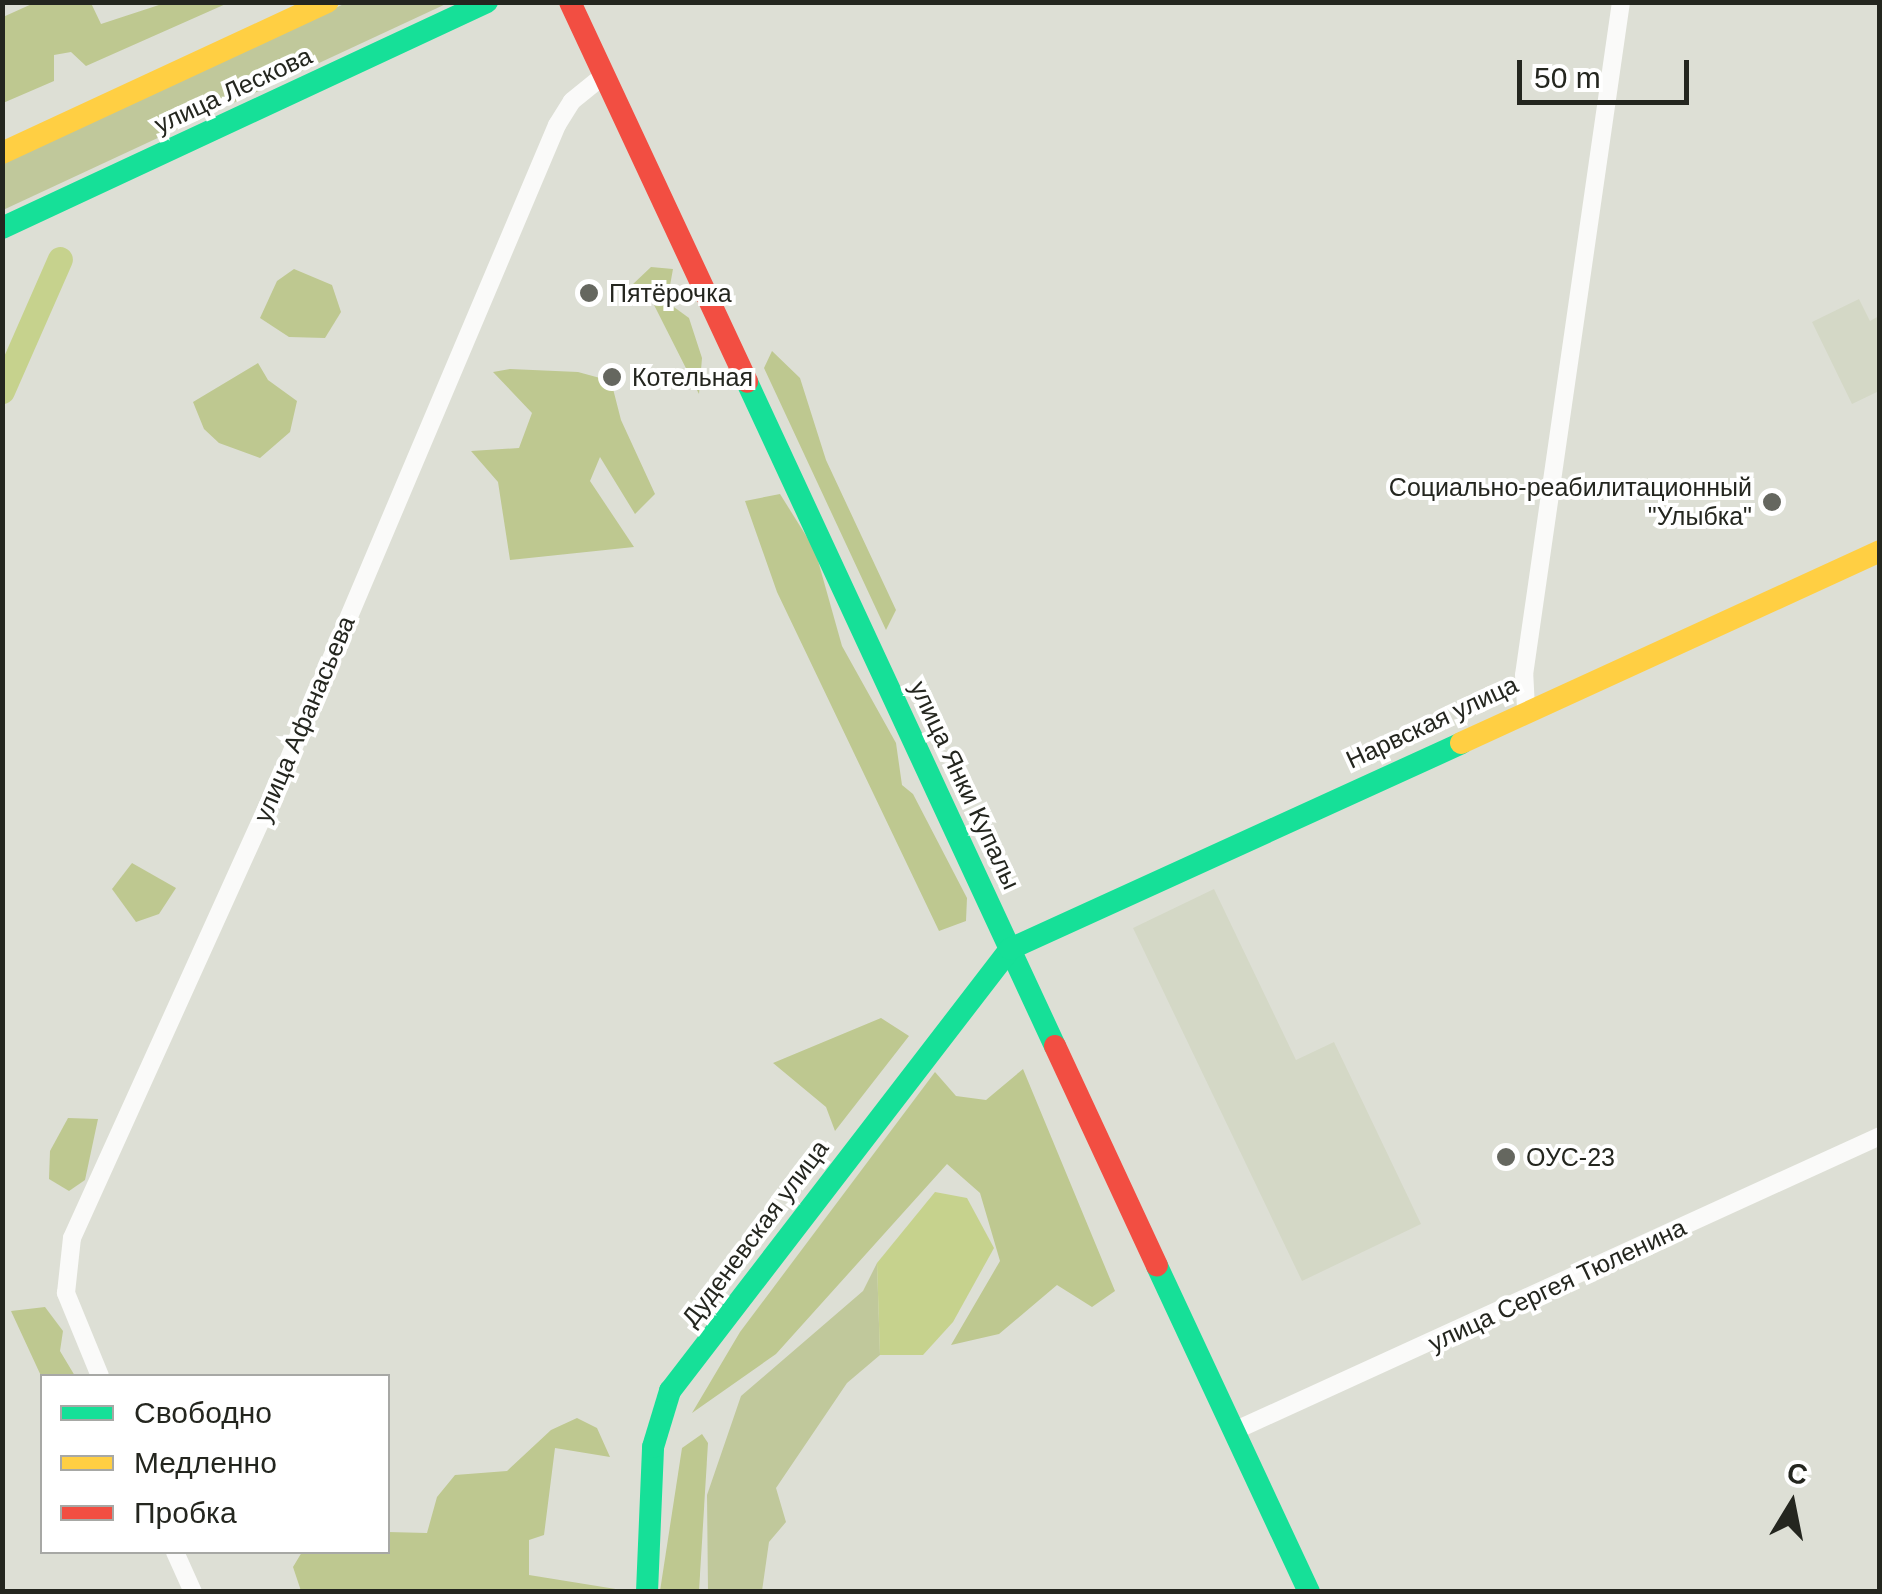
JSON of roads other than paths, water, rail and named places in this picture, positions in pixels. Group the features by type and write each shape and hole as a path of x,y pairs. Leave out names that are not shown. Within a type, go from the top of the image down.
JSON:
{"street":[{"name":"улица Лескова","path":"2,154 328,2"},
{"name":"улица Лескова","path":"2,228 487,2"},
{"name":"улица Янки Купалы","path":"570,2 1309,1592"},
{"path":"1526,708 1524,676 1620,2"},
{"name":"улица Афанасьева","path":"99,1374 66,1293 72,1238 287,763 557,125 572,102 604,75"},
{"name":"Нарвская улица","path":"1010,949 1526,708 1880,551"},
{"name":"Дуденевская улица","path":"648,1592 653,1448 670,1391 1010,949"},
{"name":"улица Сергея Тюленина","path":"1234,1431 1880,1136"},
{"path":"176,1554 193,1592"}],"waterway":[{"path":"2,391 60,259"}],"place":[{"name":"Пятёрочка","path":"589,293"},
{"name":"Котельная","path":"612,377"},
{"name":"Социально-реабилитационный \"Улыбка\"","path":"1772,502"},
{"name":"ОУС-23","path":"1506,1157"}]}
